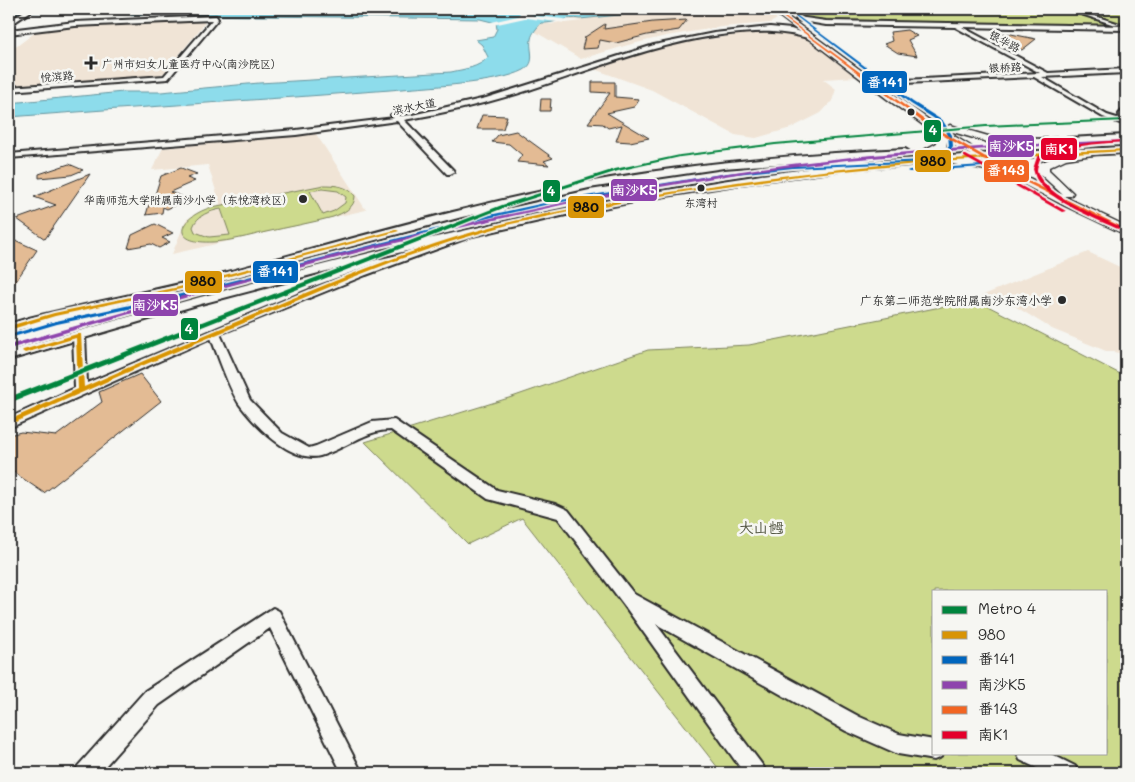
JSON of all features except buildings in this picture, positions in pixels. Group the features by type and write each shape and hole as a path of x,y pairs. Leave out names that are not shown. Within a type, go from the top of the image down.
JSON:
{"highway":[{"path":"773,9 788,15 816,36 907,110 969,148 996,156 1126,221"},
{"path":"816,36 1020,177 1126,231"},
{"path":"948,127 994,141 1047,142"},
{"path":"925,152 942,145 941,137 936,128"},
{"path":"1067,193 1048,178 1043,171 1044,165 1049,161 1060,158 1102,151"},
{"path":"940,159 984,166 1020,177"},
{"path":"1033,184 1034,181 1046,182"}],"main road":[{"path":"9,16 20,9"},
{"path":"9,24 31,9"},
{"path":"9,356 293,275 566,212 696,187 853,167 940,159 1032,143 1126,138"},
{"path":"1032,143 1026,147 1053,153"},
{"path":"9,336 179,288 457,215 547,194 726,165 969,148"},
{"path":"996,156 1126,150"},
{"path":"853,167 877,159 878,156 875,154"},
{"path":"9,328 54,315 179,288"}],"street":[{"path":"1068,9 1114,22"},
{"path":"1073,9 1114,22 1126,28"},
{"path":"788,15 838,24 1126,28"},
{"name":"滨水大道","path":"9,156 301,132 397,116 499,91 645,43 711,31 775,24 782,22 788,15"},
{"name":"悦滨路","path":"9,32 75,24 216,18 166,78 9,89"},
{"path":"816,36 825,28 838,24"},
{"name":"银华路","path":"956,26 1048,75"},
{"name":"滨水大道","path":"9,150 309,126 450,109 508,94 618,56 678,41 766,29 816,36"},
{"name":"银桥路","path":"885,83 1126,71"},
{"path":"1035,75 1105,116 1126,122"},
{"path":"1126,109 1122,114 1122,118 1126,122"},
{"path":"397,116 450,172"},
{"path":"9,423 81,389 392,260 497,227"},
{"path":"214,333 245,402 277,436 308,452 319,450 377,425 398,426 493,495 555,510 563,514 756,773"},
{"path":"79,335 81,389"},
{"path":"628,600 853,724 898,744 932,750"},
{"path":"85,773 152,698 273,616 352,773"},
{"path":"1029,754 1068,773"}],"shaded area":[{"path":"715,9 763,9 777,19 770,23 721,27 666,36 581,59 534,31 541,23 552,24 573,18"},
{"name":"广州市妇女儿童医疗中心(南沙院区)","path":"200,21 205,23 164,73 155,76 9,85 9,52 37,31 67,27"},
{"path":"762,31 791,33 805,38 856,77 823,79 836,89 832,101 821,113 791,128 756,138 735,135 652,90 594,69 635,54 683,43"},
{"name":"华南师范大学附属南沙小学（东悦湾校区）","path":"316,134 366,210 172,254 186,220 197,213 220,204 208,165 152,170 163,148"},
{"name":"广东第二师范学院附属南沙东湾小学","path":"1088,252 1126,270 1126,354 1106,351 1052,329 1013,305 981,296"}],"green space":[{"path":"789,9 1126,9 1126,27 817,19 799,16"},
{"path":"324,185 345,188 355,196 351,207 344,212 316,221 213,242 199,242 189,239 184,235 185,223 191,217 212,207","holes":["322,189 338,191 346,197 345,203 334,211 323,215 310,191","221,209 230,235 209,237 195,232 193,227 198,219 208,212"]},
{"name":"大山乸","path":"976,300 1126,377 1126,773 722,773 522,518 468,544 365,442 512,397 648,350 749,345"}],"water":[{"path":"9,9 715,9 648,12 580,19 571,18 541,23 532,37 532,56 528,67 512,75 479,82 342,94 9,117 9,103 123,92 161,92 259,83 451,72 471,68 484,61 488,57 482,45 476,40 493,37 497,29 496,23 480,19 118,14 119,10 9,13"}],"pier":[{"path":"517,9 525,9 528,13 535,16 582,21 565,23 525,18 493,25 487,23 518,16 520,13"}],"metro line":[{"name":"4","path":"9,400 504,206 617,170 680,156 775,144 986,126 1126,120"}],"transit line":[{"name":"番143","path":"773,9 933,128 1014,175 1126,231"},
{"name":"番141","path":"11,336 56,323 181,296 487,217 549,203 727,174 793,167 926,161 949,150 951,146 950,135 942,122 912,103 787,9"},
{"name":"南沙K5","path":"9,347 193,294 379,245 472,223 660,185 755,170 894,154 1126,141"},
{"name":"南K1","path":"1122,229 1082,210 1050,191 1040,180 1035,169 1038,158 1058,149 1103,142 1126,141"},
{"name":"980","path":"9,423 142,364 349,277 448,241 511,223 569,210 689,190 813,173 938,161 1126,150"},
{"name":"南K1","path":"965,156 1064,211"},
{"name":"番141","path":"909,171 997,165"},
{"name":"980","path":"9,328 54,315 179,288 397,231"},
{"name":"980","path":"25,351 79,335 81,389"}],"place":[{"name":"广州市妇女儿童医疗中心(南沙院区)","path":"91,63"},
{"name":"东湾村","path":"701,188"},
{"name":"华南师范大学附属南沙小学（东悦湾校区）","path":"303,199"},
{"name":"广东第二师范学院附属南沙东湾小学","path":"1062,300"}]}
